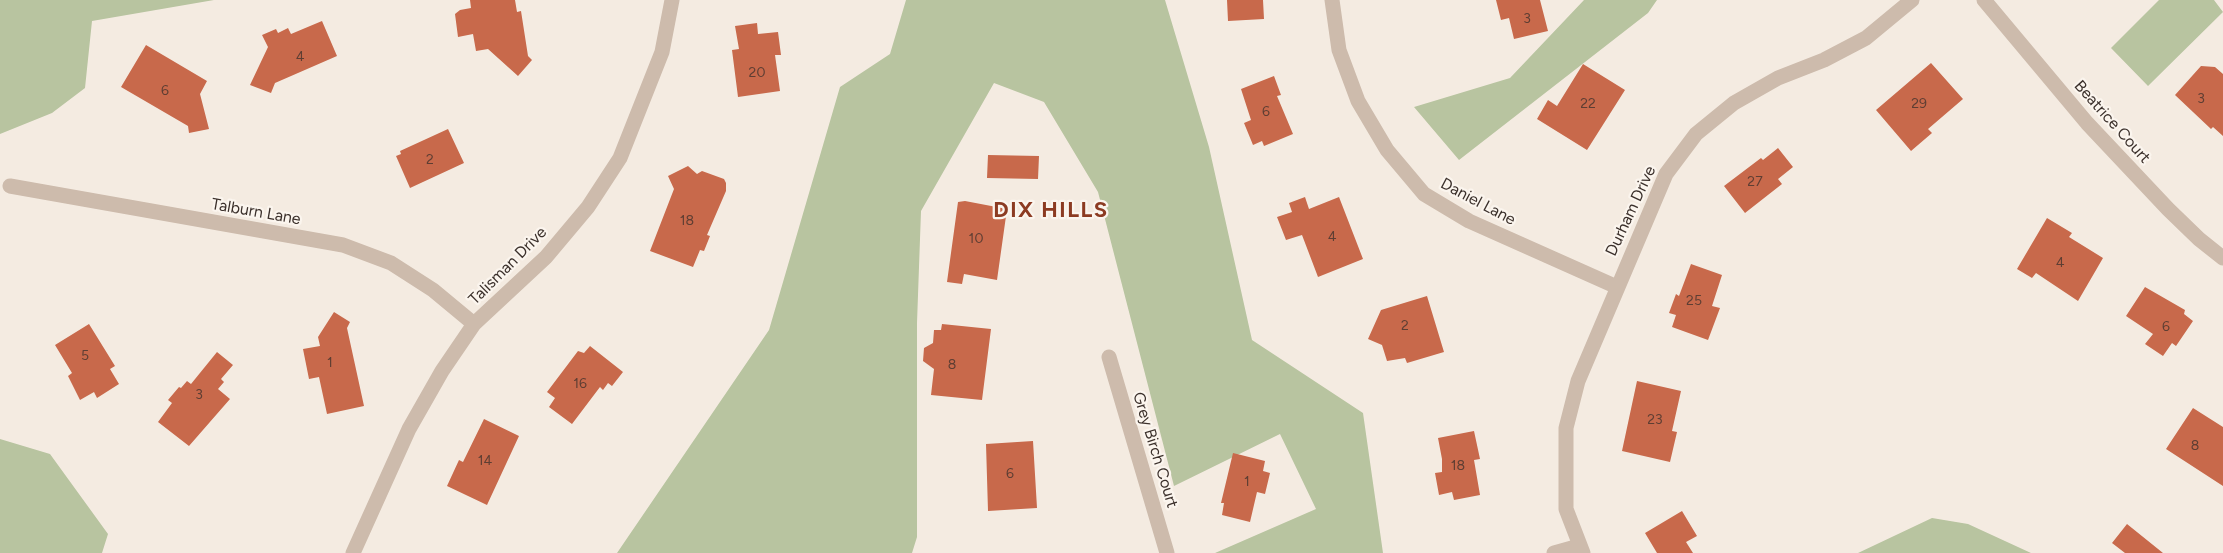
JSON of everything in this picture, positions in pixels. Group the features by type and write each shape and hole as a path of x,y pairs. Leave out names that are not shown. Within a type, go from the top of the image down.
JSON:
{"street":[{"name":"Talisman Drive","path":"353,553 409,429 442,371 474,324 546,257 588,207 620,158 662,52 672,0"},
{"name":"Daniel Lane","path":"1332,0 1339,50 1358,101 1387,150 1424,194 1469,221 1617,287"},
{"name":"Durham Drive","path":"1581,550 1566,508 1566,428 1578,381 1666,174 1696,134 1734,103 1866,38 1912,0"},
{"name":"Beatrice Court","path":"1984,0 2087,123 2176,217 2223,258"},
{"name":"Talburn Lane","path":"10,186 343,245 391,263 433,290 474,324"},
{"name":"Grey Birch Court","path":"1109,357 1167,553"},
{"path":"1554,553 1581,550"}],"green space":[{"path":"0,0 214,0 92,21 85,88 52,113 0,134"},
{"path":"906,0 1165,0 1209,147 1252,340 1363,413 1383,553 1215,553 1316,509 1280,434 1174,486 1098,192 1044,102 994,83 921,211 917,323 917,537 912,553 617,553 769,330 840,87 890,54"},
{"path":"1584,0 1657,0 1648,13 1459,160 1414,107 1510,78"},
{"path":"2159,0 2214,0 2223,12 2148,86 2111,48"},
{"path":"0,439 50,454 108,534 102,553 0,553"},
{"path":"1932,518 1968,524 2031,553 1858,553"}],"building":[{"path":"470,0 515,0 517,12 521,11 528,56 532,60 518,76 488,49 476,51 473,34 458,37 455,14 460,10 471,8"},
{"path":"1227,0 1263,0 1264,19 1228,21"},
{"path":"1496,0 1540,0 1548,31 1514,39 1509,18 1501,20"},
{"path":"322,21 337,56 275,83 271,93 250,85 268,47 262,35 276,29 278,33 288,28 291,34"},
{"path":"757,23 758,34 778,32 781,55 775,55 780,91 738,97 732,50 739,49 735,26"},
{"path":"146,45 207,81 200,94 209,129 189,133 188,126 121,87"},
{"path":"1931,63 1963,99 1928,129 1932,133 1911,151 1876,110"},
{"path":"1583,64 1625,90 1587,150 1537,119 1548,100 1557,106"},
{"path":"2201,66 2215,67 2223,74 2223,136 2213,127 2211,129 2175,95"},
{"path":"1274,76 1281,95 1277,96 1293,134 1264,146 1262,141 1253,145 1244,123 1251,120 1241,89"},
{"path":"448,129 464,163 410,188 396,156 401,154 400,151"},
{"path":"1778,148 1793,167 1778,179 1782,184 1745,213 1724,186"},
{"path":"988,155 1039,156 1038,179 987,178"},
{"path":"688,166 697,174 702,171 724,179 726,183 726,191 707,235 710,236 704,251 700,250 693,267 650,251 674,189 668,176"},
{"path":"1305,197 1309,209 1339,197 1363,259 1318,277 1302,235 1286,240 1277,217 1292,212 1289,203"},
{"path":"965,201 1007,209 997,280 964,274 962,284 947,282 958,202"},
{"path":"2047,218 2072,233 2069,237 2103,258 2078,301 2036,273 2032,278 2017,269"},
{"path":"1691,264 1722,275 1712,306 1720,308 1708,340 1672,327 1676,315 1669,313 1676,294 1679,296"},
{"path":"2145,287 2185,310 2184,314 2193,321 2176,346 2172,343 2163,356 2145,344 2153,334 2126,316"},
{"path":"1427,296 1444,352 1407,363 1405,358 1387,361 1382,345 1368,339 1381,310"},
{"path":"334,312 350,322 347,328 364,406 327,414 319,377 309,379 303,349 320,346 318,337"},
{"path":"89,324 115,366 110,369 119,384 97,398 94,392 80,400 68,376 72,373 55,345"},
{"path":"942,324 991,329 982,400 931,395 934,369 923,361 924,348 933,343 934,330 941,330"},
{"path":"590,346 623,372 612,386 608,383 603,390 600,387 572,424 549,407 555,398 547,392 578,351 584,353"},
{"path":"217,352 233,365 221,379 224,382 218,389 230,399 189,446 158,422 172,403 168,400 187,381 191,384"},
{"path":"1637,381 1681,391 1672,431 1677,432 1670,462 1622,451"},
{"path":"2193,408 2223,427 2223,486 2166,449"},
{"path":"484,419 519,436 487,505 447,486 459,460 463,462"},
{"path":"1474,431 1480,459 1474,460 1480,495 1454,500 1452,492 1439,495 1435,473 1442,472 1442,459 1438,438"},
{"path":"1033,441 1037,508 988,511 986,444"},
{"path":"1233,453 1265,461 1263,471 1270,473 1265,494 1257,492 1250,522 1222,515 1224,503 1221,503"},
{"path":"1682,511 1697,536 1686,542 1693,553 1657,553 1645,533"},
{"path":"2127,524 2163,553 2125,553 2112,543"}],"district":[{"name":"DIX HILLS","path":"1051,211"}]}
